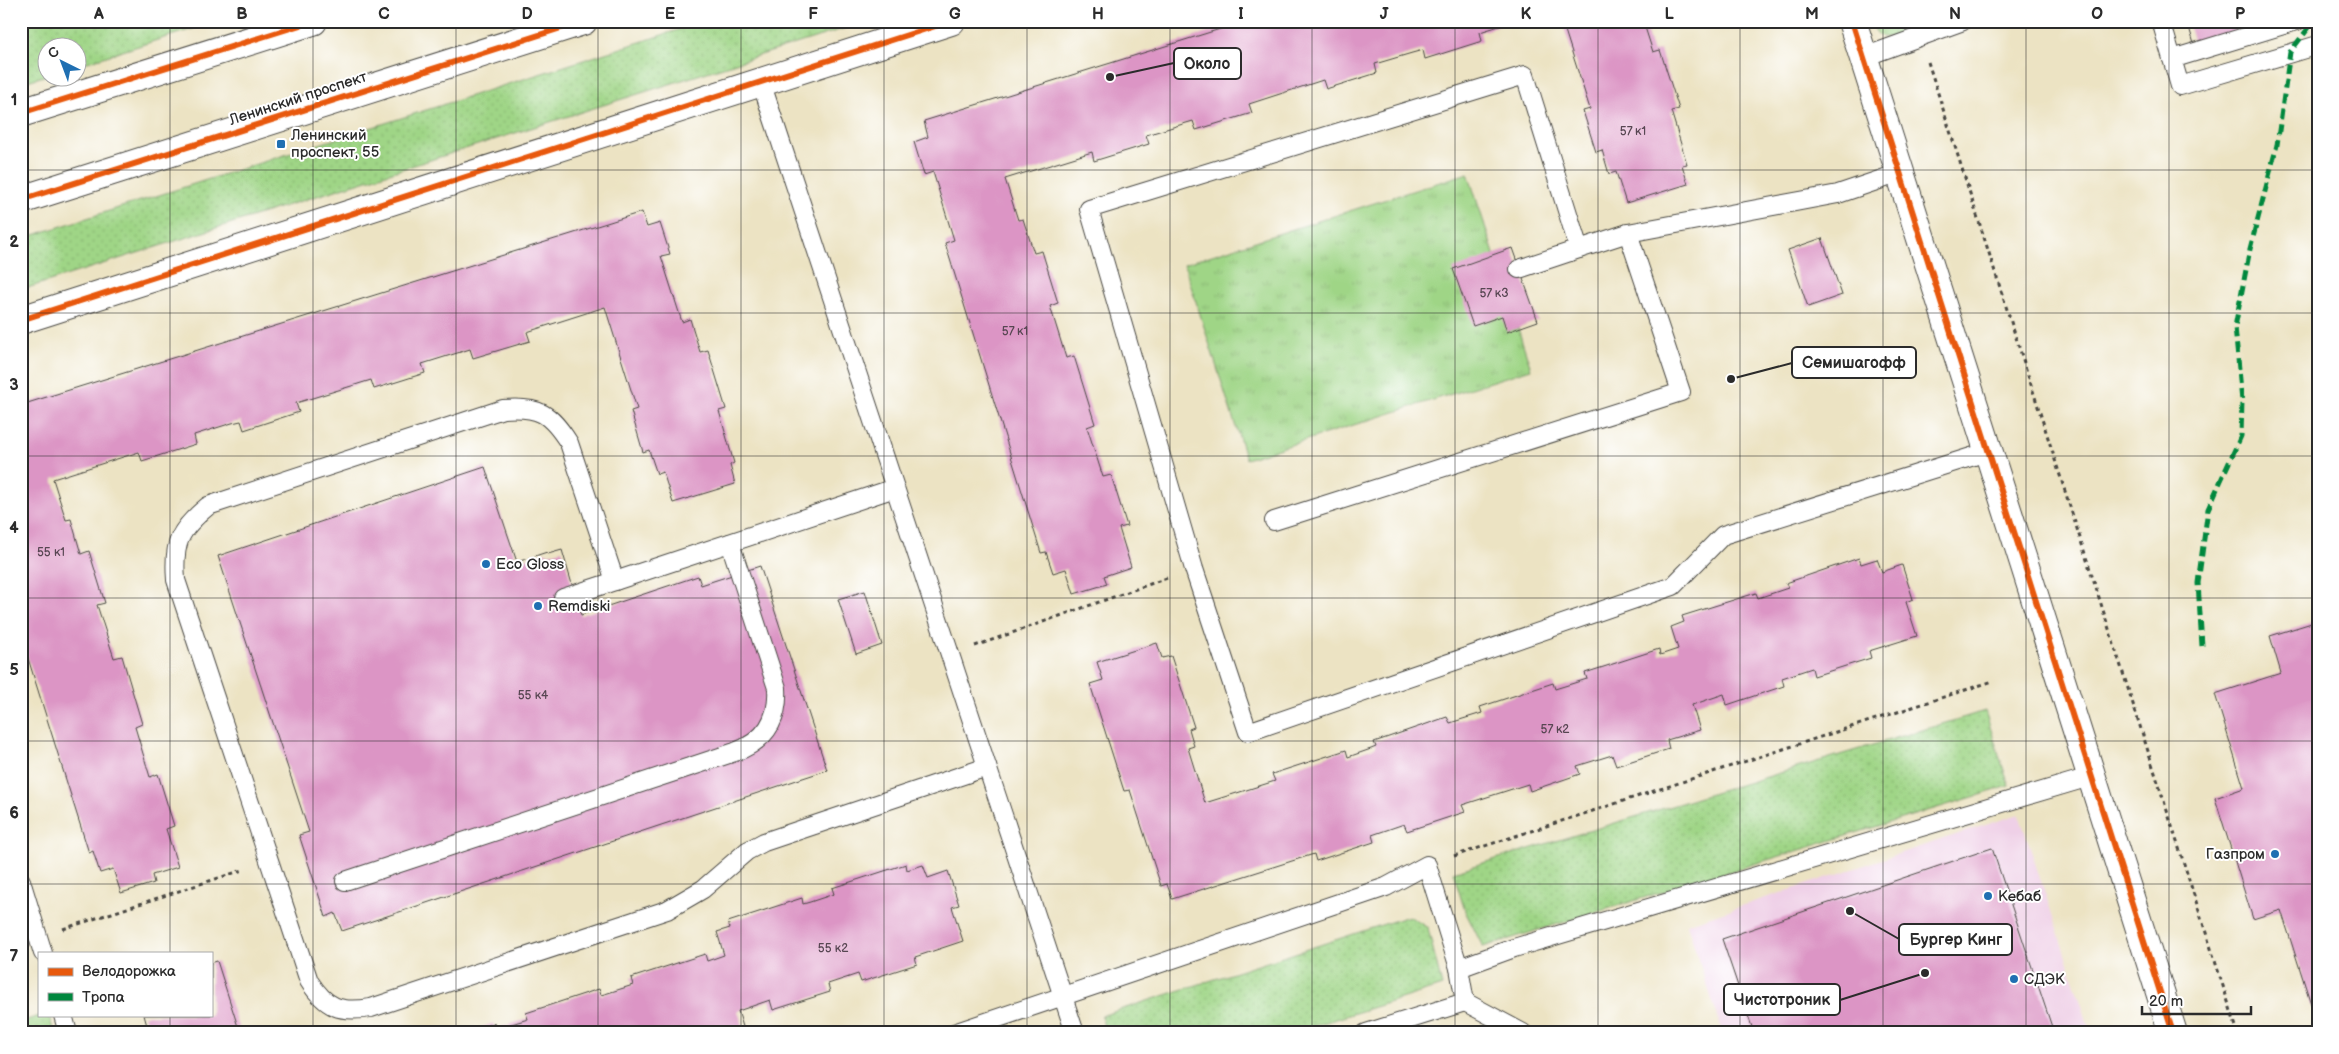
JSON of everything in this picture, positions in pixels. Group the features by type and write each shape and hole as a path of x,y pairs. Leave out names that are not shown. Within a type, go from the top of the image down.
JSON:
{"street":[{"path":"21,113 313,21"},
{"name":"Ленинский проспект","path":"21,200 583,21"},
{"path":"21,320 952,21"},
{"path":"1852,21 1990,451 2173,1033"}],"lane":[{"path":"1864,57 1921,38 1963,21"},
{"path":"2160,21 2180,86 2318,44"},
{"path":"2172,59 2297,21"},
{"path":"1579,249 1525,75 1089,209 1194,569 1248,732 1673,586 1724,535 1990,451"},
{"path":"761,82 1075,1033"},
{"path":"1519,269 1628,233 1838,194 1900,173"},
{"path":"1274,521 1681,392 1628,233"},
{"path":"615,581 569,443 556,424 540,412 523,407 503,408 208,506 190,521 179,538 174,556 176,580 309,980 319,996 336,1008 352,1011 371,1008 667,910 703,889 747,851 764,842 987,767"},
{"path":"563,598 896,488"},
{"path":"345,882 735,752 759,740 774,720 778,701 777,688 730,543"},
{"path":"1459,968 1514,948 2093,776"},
{"path":"954,1033 1386,887 1427,865 1459,968 1465,1002"},
{"path":"21,881 41,945"},
{"path":"1366,1033 1465,1002 1522,1033"},
{"path":"63,1016 68,1033"}],"path":[{"path":"1921,38 2238,1033"},
{"path":"950,655 1194,569"},
{"path":"1427,865 1993,681"},
{"path":"41,945 269,861"}],"shaded area":[{"path":"2019,814 2091,1033 1723,1033 1687,924"}],"green space":[{"path":"21,21 218,21 88,62 88,38 38,38 38,78 21,83"},
{"path":"706,21 868,21 21,290 21,239"},
{"path":"1871,21 1907,21 1910,31 1891,37 1882,36 1874,29"},
{"path":"1468,173 1531,369 1246,459 1184,264"},
{"path":"1985,711 2009,786 1483,947 1465,911 1453,872"},
{"path":"1409,916 1428,928 1442,986 1291,1033 1106,1033 1101,1016"},
{"path":"39,1016 49,1016 54,1033 21,1033 21,1022"}],"building":[{"path":"1246,21 1512,22 1480,32 1482,41 1425,59 1423,50 1375,64 1377,73 1326,89 1323,80 1249,104 1252,113 1196,130 1193,121 1146,135 1149,144 1094,161 1092,152 1005,179 1018,220 1023,219 1034,253 1042,251 1058,303 1050,306 1066,358 1074,356 1095,424 1087,427 1103,477 1111,475 1127,526 1119,528 1131,567 1104,576 1107,584 1074,594 1066,569 1053,573 1046,552 1041,553 945,243 954,240 933,172 924,175 914,142 928,137 924,121"},
{"path":"1562,21 1643,21 1653,52 1660,50 1679,109 1671,111 1687,164 1682,165 1688,184 1626,203 1616,172 1609,174 1602,150 1596,152 1583,111 1590,109"},
{"path":"2187,21 2274,21 2195,47"},
{"path":"642,212 647,227 660,223 670,254 661,256 682,322 690,319 700,352 708,350 726,409 719,411 734,463 730,465 735,484 673,503 663,472 657,474 649,450 643,452 631,411 637,409 605,307 527,332 530,341 473,358 470,349 422,364 425,373 374,389 371,380 296,403 299,412 244,430 241,421 232,423 194,435 196,444 142,461 139,452 53,479 66,520 71,519 81,554 89,551 105,603 97,605 114,658 122,656 142,724 135,727 150,777 158,774 174,826 166,829 178,867 152,875 154,883 121,893 113,869 100,873 93,851 89,853 21,636 21,405"},
{"path":"1822,238 1842,295 1808,307 1788,250"},
{"path":"1512,248 1538,321 1507,332 1502,316 1473,326 1453,269"},
{"path":"485,467 517,562 547,552 548,554 562,550 581,615 698,576 701,585 760,566 827,770 342,931 335,913 326,917 299,835 309,832 218,556"},
{"path":"1859,558 1861,564 1877,559 1882,572 1902,565 1913,599 1906,602 1917,636 1869,651 1871,658 1814,676 1812,668 1782,678 1784,686 1727,705 1724,694 1692,705 1700,730 1667,740 1669,749 1616,766 1612,755 1577,766 1580,774 1530,791 1528,784 1462,805 1465,812 1407,831 1404,824 1372,835 1374,842 1316,861 1314,854 1172,899 1167,884 1161,886 1130,790 1124,791 1090,684 1103,680 1097,662 1157,643 1162,658 1171,656 1194,727 1189,729 1194,746 1188,748 1205,803 1275,781 1272,774 1346,750 1348,757 1376,747 1374,742 1447,717 1450,723 1482,713 1480,707 1553,683 1555,689 1587,679 1585,673 1659,649 1660,655 1678,649 1671,627 1684,622 1682,616 1756,593 1758,598 1788,588 1786,583"},
{"path":"865,591 882,645 856,654 838,599"},
{"name":"Газпром","path":"2318,621 2318,1005 2312,1007 2281,910 2253,919 2215,798 2244,788 2215,694 2281,673 2270,636"},
{"path":"1992,848 2054,1033 1754,1033 1722,939"},
{"path":"906,864 907,870 923,865 928,878 948,871 959,905 952,907 963,941 915,957 917,964 861,982 858,974 828,984 830,992 773,1010 770,1000 738,1011 745,1033 466,1033 494,1023 495,1029 528,1019 526,1013 599,989 601,995 633,985 631,978 705,954 707,961 724,955 717,932 730,928 728,922 802,898 803,904 810,902 834,894 832,888"},
{"path":"217,961 240,1033 149,1033 144,1016 212,1016 212,963"}],"marked path":[{"path":"2202,646 2198,583 2208,509 2241,436 2242,401 2235,327 2250,249 2277,145 2290,52 2314,21"}],"cycle path":[{"path":"21,113 313,21"},
{"path":"21,200 583,21"},
{"path":"21,320 951,21"},
{"path":"1852,21 2173,1033"}],"place":[{"name":"Около","path":"1110,77"},
{"name":"Ленинский проспект, 55","path":"281,144"},
{"name":"Семишагофф","path":"1731,379"},
{"name":"Eco Gloss","path":"486,564"},
{"name":"Remdiski","path":"538,606"},
{"name":"Газпром","path":"2275,854"},
{"name":"Кебаб","path":"1988,896"},
{"name":"Бургер Кинг","path":"1850,911"},
{"name":"Чистотроник","path":"1925,973"},
{"name":"СДЭК","path":"2014,979"}]}
